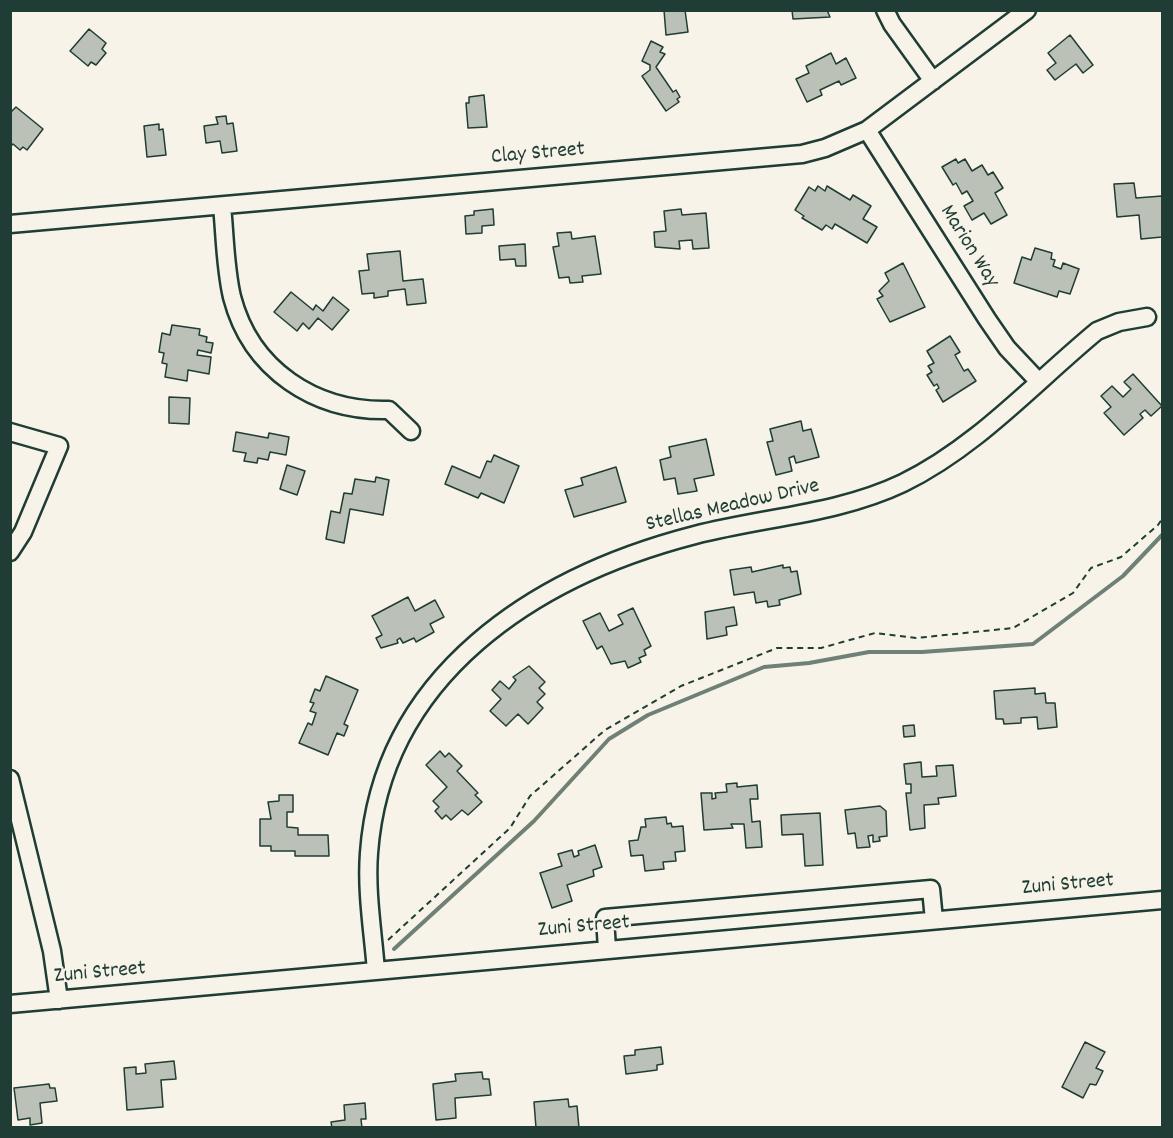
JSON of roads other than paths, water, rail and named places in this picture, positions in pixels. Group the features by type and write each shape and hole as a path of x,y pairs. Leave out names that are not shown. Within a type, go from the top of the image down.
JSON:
{"street":[{"path":"885,10 892,24 933,81"},
{"name":"Clay Street","path":"10,224 802,154 825,148 867,130 1027,10"},
{"name":"Marion Way","path":"867,130 987,319 1007,348 1039,382"},
{"path":"222,206 232,294 243,328 262,358 303,392 353,409 388,410 411,430"},
{"name":"Stellas Meadow Drive","path":"376,970 369,853 377,801 384,776 411,717 467,650 498,625 537,600 573,580 629,555 697,535 808,514 866,498 903,483 950,456 1097,331 1119,322 1147,317"},
{"path":"10,432 59,446 23,532 10,552"},
{"path":"10,779 52,951 59,1000"},
{"path":"607,949 605,918 930,889 934,921"},
{"name":"Zuni Street","path":"10,1004 1162,900"}],"waterway":[{"path":"394,949 534,821 609,739 648,715 764,667 809,663 869,652 922,652 1033,644 1123,576 1162,535"}]}
